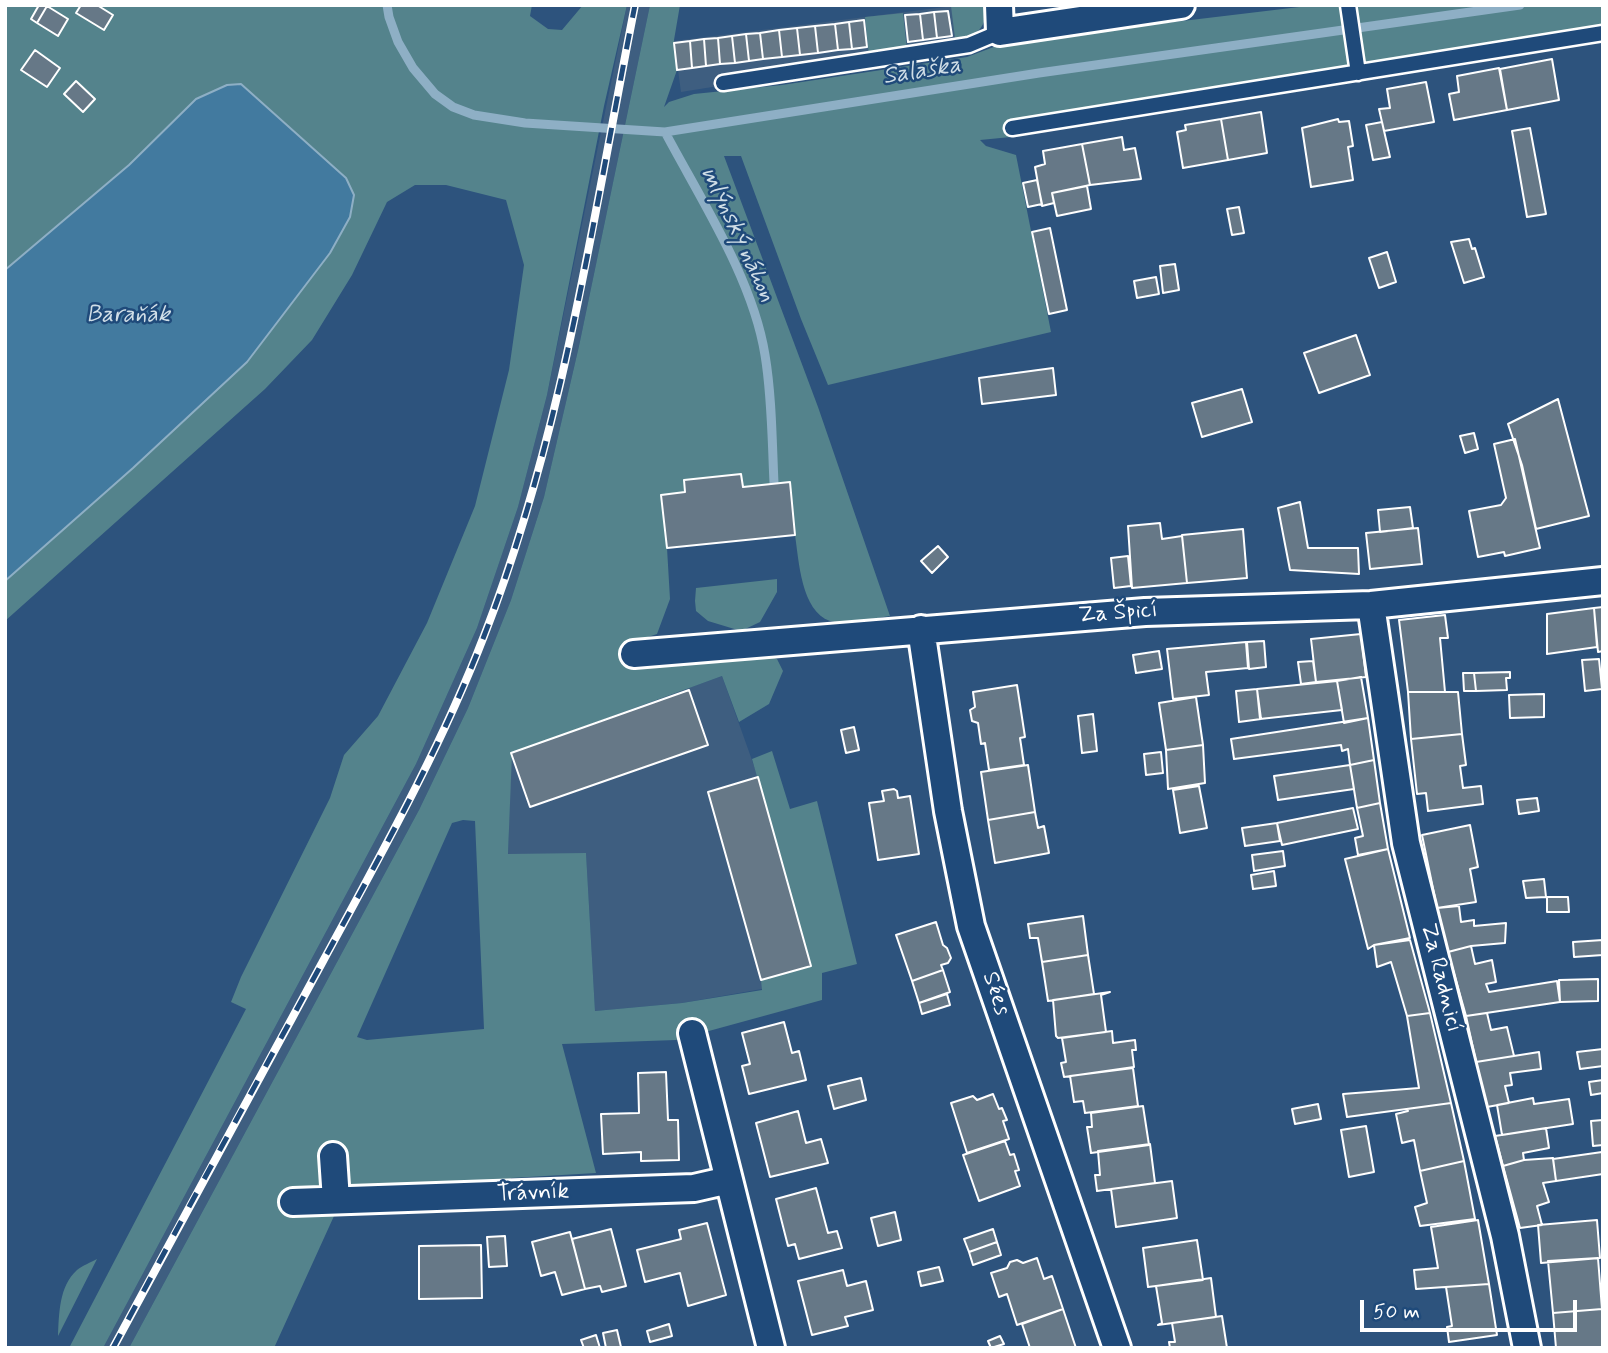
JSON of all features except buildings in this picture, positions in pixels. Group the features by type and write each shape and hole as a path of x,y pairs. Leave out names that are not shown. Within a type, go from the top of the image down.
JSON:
{"street":[{"path":"999,5 1000,32 1181,5"},
{"name":"Za Špicí","path":"634,654 1145,612 1371,605 1603,581"},
{"name":"Za Radnicí","path":"1371,605 1406,843 1505,1236 1527,1348"},
{"name":"Sées","path":"921,629 948,811 971,926 1117,1348"},
{"path":"692,1033 771,1348"},
{"path":"333,1156 336,1200"},
{"name":"Trávník","path":"293,1202 694,1188 729,1180"}],"lane":[{"path":"1349,9 1358,73"},
{"path":"723,83 969,45 1000,32"},
{"path":"1012,128 1603,33"}],"shaded area":[{"path":"627,5 650,5 579,346 544,497 511,600 468,708 419,810 129,1348 103,1348 416,764 477,628 518,507 547,395"},
{"path":"978,5 982,44 681,92 674,41"},
{"path":"722,676 758,777 811,966 762,980 762,989 682,1003 595,1011 586,854 508,855 511,753"}],"green space":[{"path":"5,5 532,5 530,16 548,29 562,30 583,5 627,5 604,106 547,395 518,507 477,628 416,764 103,1348 69,1348 246,1009 231,1002 241,977 330,798 344,755 378,716 427,623 475,506 509,370 524,265 506,200 446,185 415,185 387,202 352,275 312,340 265,389 5,621 5,581 133,468 247,362 330,253 350,217 354,195 346,178 241,84 196,99 129,165 5,270"},
{"path":"650,5 680,5 674,40 677,70 664,107 669,102 694,94 782,85 967,57 1007,42 1316,5 1603,5 1603,24 1040,117 1009,125 1011,137 980,140 986,146 1016,155 1051,332 828,385 741,156 724,156 818,407 890,616 842,622 830,621 820,616 803,584 795,535 667,548 670,599 657,634 630,643 765,654 777,659 783,671 769,704 739,722 722,676 512,753 508,854 586,853 595,1011 682,1003 762,990 761,980 811,966 752,759 772,751 790,809 817,801 857,964 822,973 822,1000 676,1040 562,1044 596,1173 511,1178 509,1187 354,1188 349,1183 274,1348 129,1348 419,810 468,708 511,600 544,497 579,346","holes":["475,821 484,1029 367,1040 357,1037 452,823"]},
{"path":"986,5 986,13 979,30 969,36 955,38 951,6"},
{"path":"903,13 907,50 869,56 865,17"},
{"path":"777,579 777,592 760,622 741,631 708,621 696,611 696,588"},
{"path":"97,1259 58,1336 61,1301 67,1284 77,1270"}],"water":[{"name":"Baraňák","path":"241,84 346,178 354,195 350,217 330,253 247,362 133,468 5,581 5,270 129,165 196,99 227,85"}],"waterway":[{"name":"Salaška","path":"387,5 398,42 413,68 435,94 453,107 474,115 525,123 665,132 1039,73 1520,5"},
{"name":"mlýnský náhon","path":"665,132 724,240 759,326 769,387 774,483"}],"railway":[{"path":"113,1348 366,883 448,720 484,636 535,482 555,403 590,245 635,5"}]}
